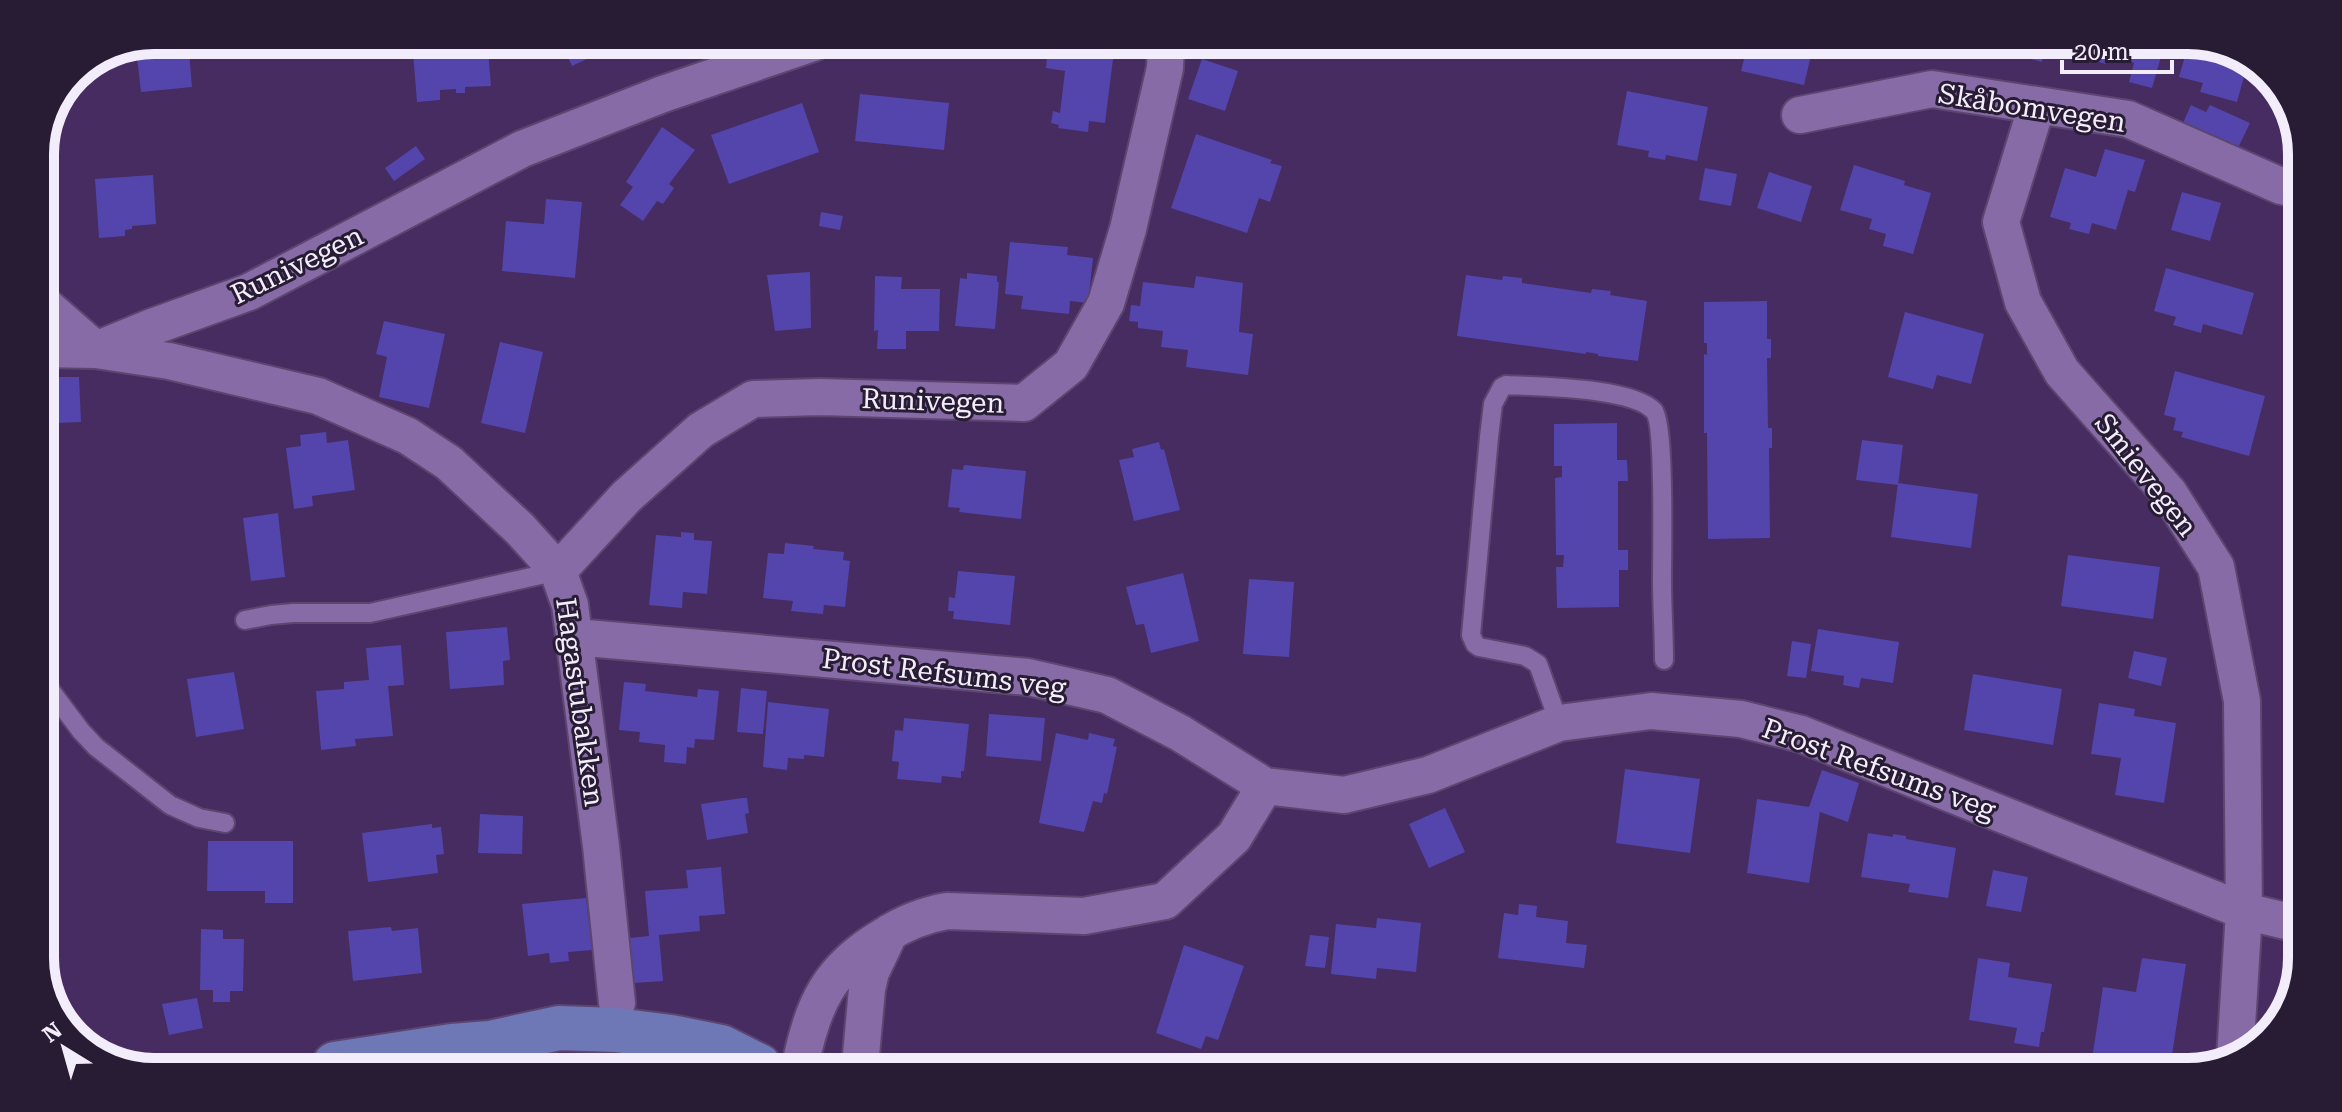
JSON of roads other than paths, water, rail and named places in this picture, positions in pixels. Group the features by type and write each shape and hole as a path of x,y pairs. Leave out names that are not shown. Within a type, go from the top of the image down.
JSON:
{"main road":[{"path":"374,1058 490,1043 559,1028 616,1030 721,1047 743,1058"},
{"path":"490,1043 608,1058"}],"street":[{"name":"Runivegen","path":"54,349 96,350 249,292 522,149 663,94 781,54"},
{"name":"Runivegen","path":"558,571 626,497 701,430 753,399 820,397 1024,403 1071,365 1106,303 1128,229 1166,54"},
{"name":"Skåbomvegen","path":"1800,115 1932,89 2128,119 2288,187"},
{"name":"Smievegen","path":"2037,105 2001,222 2023,302 2062,372 2169,493 2216,567 2242,701 2244,911 2236,1045"},
{"path":"54,313 96,350"},
{"name":"Hagastubakken","path":"96,350 169,361 318,396 408,436 449,463 520,529 558,571 570,605 575,637 617,1003"},
{"name":"Prost Refsums veg","path":"575,637 1028,677 1107,695 1180,733 1265,786 1344,795 1428,775 1559,723 1651,711 1741,719 1801,734 2244,911 2288,922"},
{"path":"802,1058 814,1015 835,975 865,947 890,932 926,915 947,911 1084,916 1165,901 1234,837 1265,786"},
{"path":"861,1058 867,989 871,972 890,932"}],"lane":[{"path":"1559,723 1538,664 1525,656 1479,647 1471,635 1493,404 1502,387 1579,390 1628,397 1646,405 1657,417 1662,476 1664,660"},
{"path":"245,620 293,613 370,613 558,571"},
{"path":"54,695 96,747 170,805 184,813 225,823"}]}
